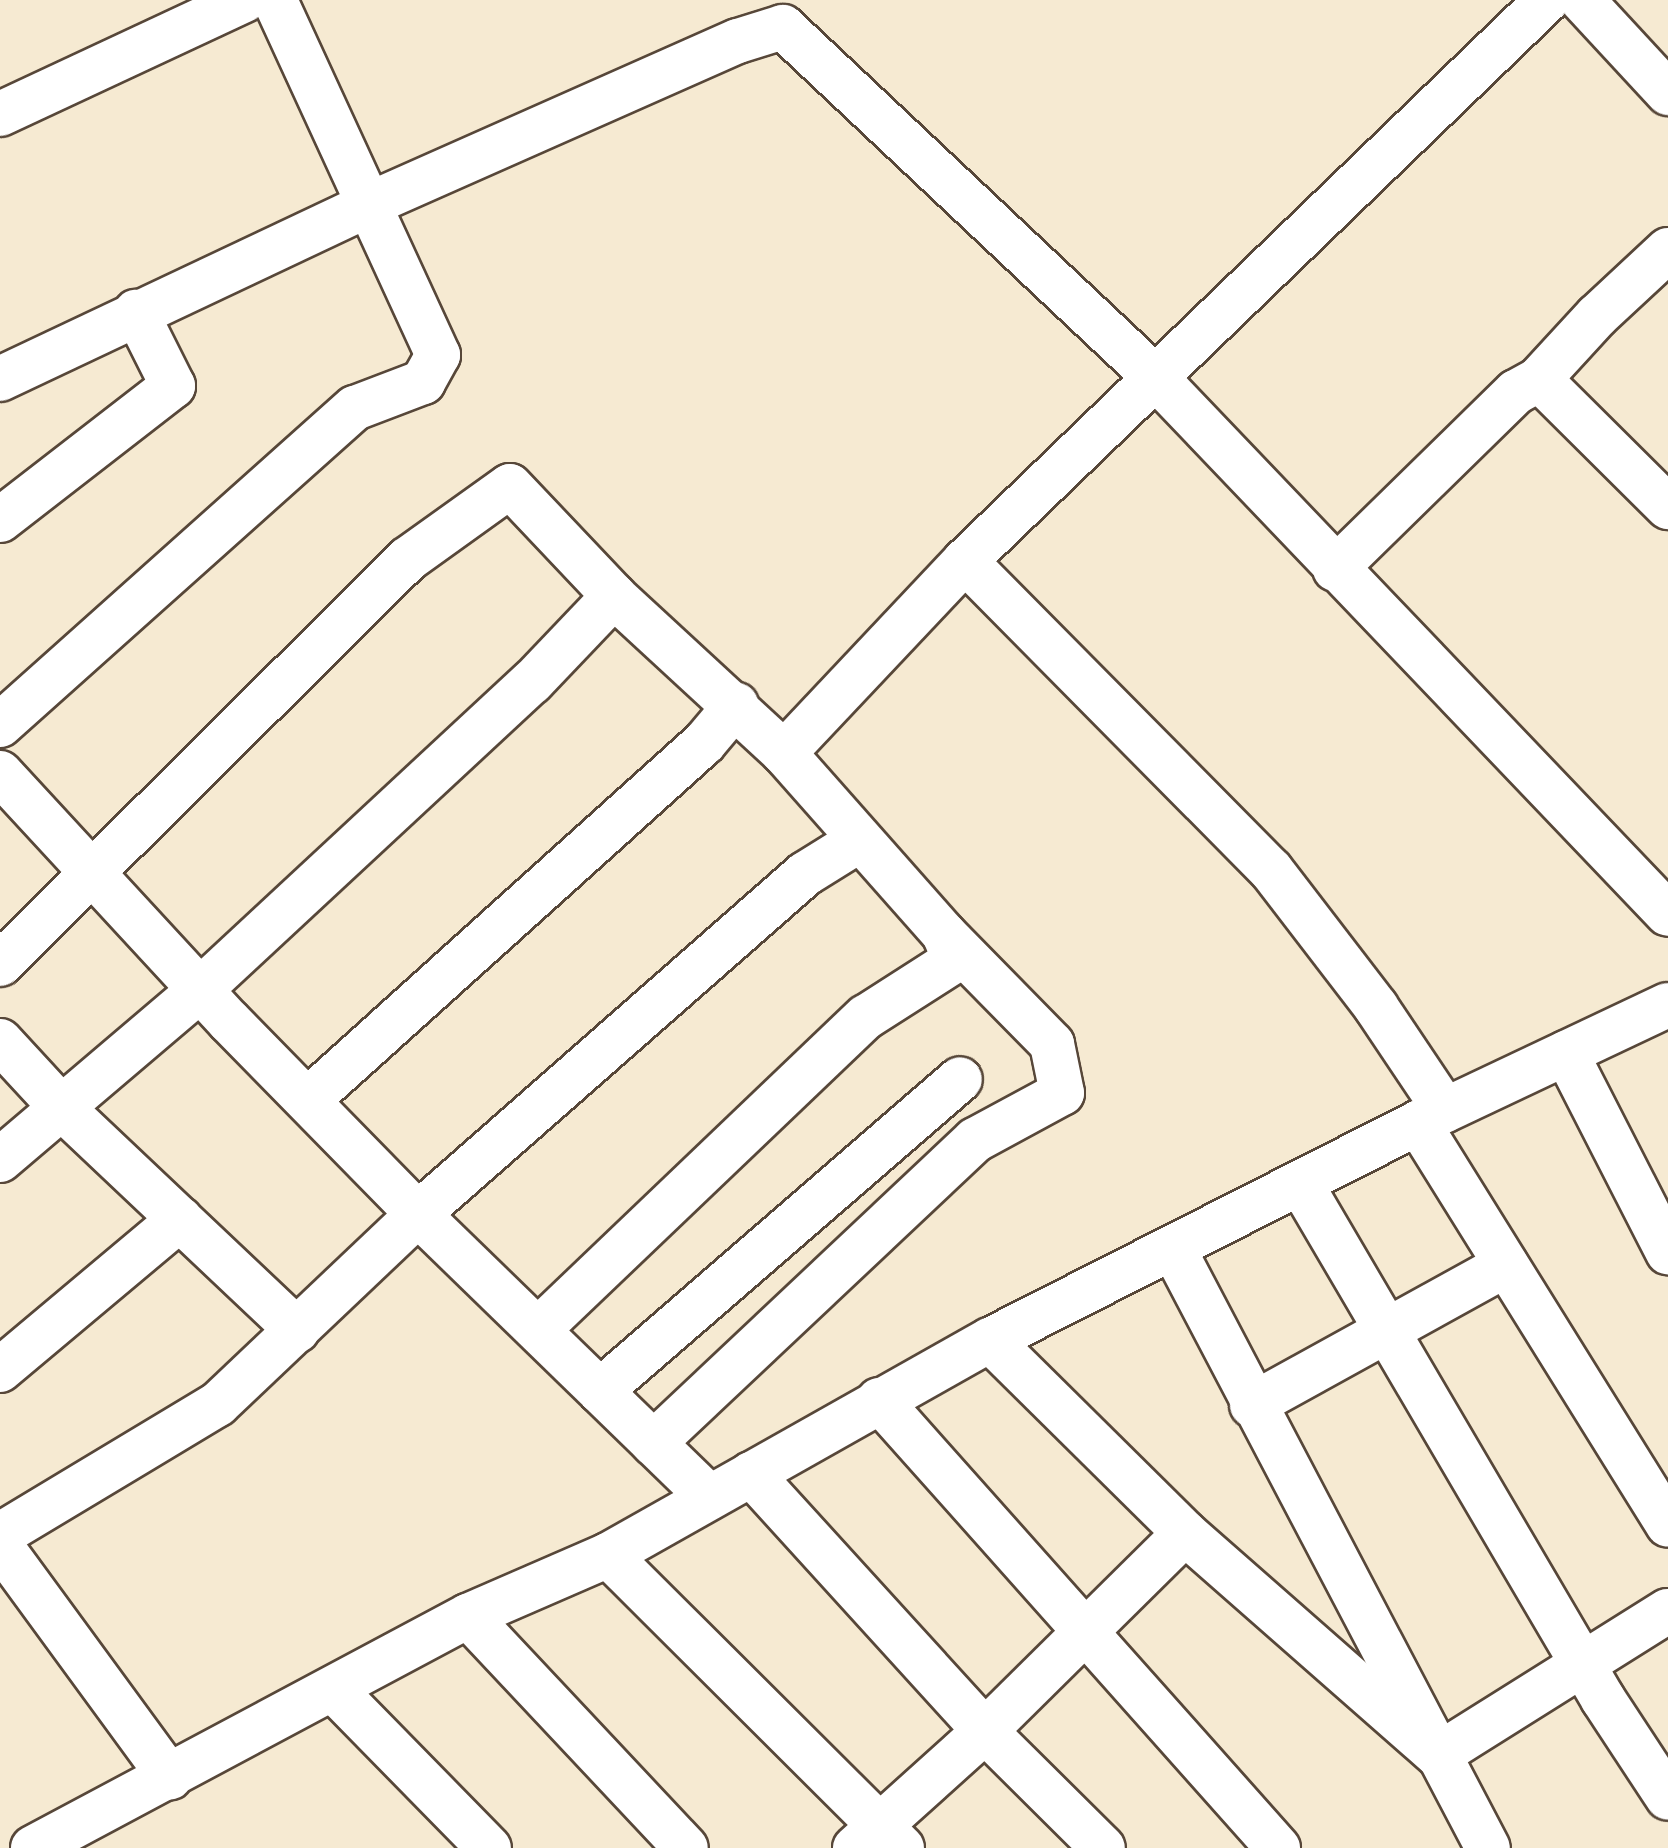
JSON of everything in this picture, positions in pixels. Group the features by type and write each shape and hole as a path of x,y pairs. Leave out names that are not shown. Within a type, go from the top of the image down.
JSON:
{"street":[{"path":"0,114 245,0"},
{"path":"0,725 355,408 423,382 438,355 372,203 275,0"},
{"path":"784,753 965,561 1158,380 1547,0"},
{"path":"1582,0 1668,93"},
{"path":"0,379 136,312 372,203 738,41 783,27 1158,380 1335,569 1668,914"},
{"path":"1335,569 1516,392 1539,379 1597,316 1668,250"},
{"path":"0,520 173,386 136,312"},
{"path":"1539,379 1668,507"},
{"path":"0,964 89,870 408,559 510,486 614,596 736,705 784,753 858,841 1052,1044 1062,1093 975,1140 653,1443"},
{"path":"965,561 1271,870 1376,1007 1506,1265 1668,1525"},
{"path":"0,1160 200,990 532,682 614,596"},
{"path":"308,1100 704,743 736,705"},
{"path":"0,773 200,990 418,1214 709,1497"},
{"path":"0,1535 218,1404 418,1214 805,874 858,841"},
{"path":"539,1329 866,1017 955,960 944,934"},
{"path":"33,1848 335,1691 468,1616 608,1555 990,1340 1302,1186 1432,1116 1668,1005"},
{"path":"0,1041 61,1107 297,1330"},
{"path":"1566,1053 1668,1252"},
{"path":"600,1391 960,1079"},
{"path":"1302,1186 1583,1665 1668,1798"},
{"path":"0,1370 180,1219"},
{"path":"1174,1250 1252,1405 1488,1848"},
{"path":"1252,1405 1506,1265"},
{"path":"990,1340 1185,1533 1438,1755"},
{"path":"879,1400 1278,1848"},
{"path":"751,1474 985,1731 1103,1848"},
{"path":"608,1555 878,1840 1185,1533"},
{"path":"0,1545 170,1777"},
{"path":"1438,1755 1668,1611"},
{"path":"468,1616 686,1848"},
{"path":"335,1691 489,1848"}]}
